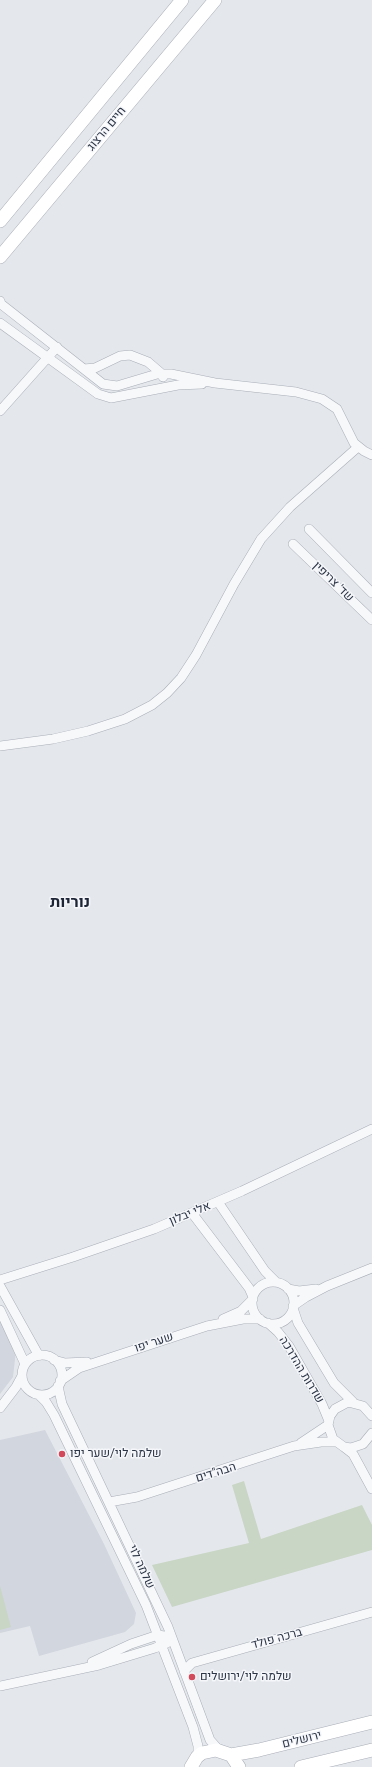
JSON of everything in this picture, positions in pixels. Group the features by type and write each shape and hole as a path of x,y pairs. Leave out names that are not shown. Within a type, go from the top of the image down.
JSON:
{"main road":[{"name":"חיים הרצוג","path":"0,221 182,0"},
{"name":"חיים הרצוג","path":"0,258 215,0"},
{"name":"ירושלים","path":"194,1761 209,1750 225,1753 266,1749 372,1722"},
{"path":"301,1767 372,1750"},
{"path":"225,1753 239,1767"},
{"path":"179,1767 194,1761"}],"street":[{"path":"0,301 1,304 103,384 116,386 145,377 162,374 215,383 296,392 322,400 337,409 354,443 372,455"},
{"path":"0,323 98,394 111,398 163,388 215,383"},
{"path":"0,411 57,347"},
{"path":"84,369 95,368 120,356 130,355 148,362 162,374 163,388"},
{"path":"0,746 53,739 88,731 125,719 152,705 181,678 196,655 234,584 261,539 290,507 358,447"},
{"name":"שד' צריפין","path":"309,529 372,593"},
{"name":"שד' צריפין","path":"293,544 372,620"},
{"name":"אלי יבלון","path":"0,1280 136,1236 218,1202 372,1129"},
{"path":"218,1202 265,1271 276,1282 288,1288 299,1291 327,1286"},
{"path":"192,1213 249,1288 253,1298 253,1307 264,1321 279,1323 288,1317 293,1307 306,1297 327,1286 372,1268"},
{"path":"253,1298 262,1285 276,1282"},
{"path":"0,1286 39,1356"},
{"path":"288,1288 292,1295 293,1307"},
{"name":"שער יפו","path":"207,1326 241,1310 253,1298"},
{"name":"שדרות ההדרכה","path":"293,1307 298,1323 334,1384 353,1402"},
{"path":"0,1310 25,1364"},
{"name":"שער יפו","path":"59,1384 78,1368 207,1326 243,1319 264,1321"},
{"name":"שדרות ההדרכה","path":"264,1321 278,1332 289,1346 315,1392 328,1423 330,1434 340,1444"},
{"path":"0,1408 16,1387 22,1376 25,1364 32,1358 47,1356 54,1360 61,1370 59,1384 52,1392 39,1395 29,1390 25,1386 22,1376"},
{"name":"שער יפו","path":"54,1360 65,1363 100,1360"},
{"name":"שלמה לוי","path":"59,1384 62,1404 114,1511 172,1638 210,1740 225,1753"},
{"name":"שלמה לוי","path":"39,1395 46,1402 54,1415 130,1568 158,1635 193,1727 198,1746 194,1761"},
{"path":"353,1402 368,1406 372,1416"},
{"name":"הבה\"דים","path":"109,1502 137,1497 241,1465 294,1446 321,1431 328,1423 332,1412 339,1406 353,1402"},
{"name":"הבה\"דים","path":"294,1446 321,1442 340,1444 351,1448 363,1444 372,1433"},
{"path":"340,1444 353,1454 372,1489"},
{"name":"הבה\"דים","path":"114,1511 137,1497"},
{"name":"ברכה פולד","path":"184,1671 192,1663 372,1612"},
{"path":"76,1670 125,1646 158,1635 172,1638"},
{"path":"0,1686 76,1670 162,1646 172,1638"}],"shaded area":[{"path":"0,1316 16,1350 13,1377 0,1394"},
{"path":"45,1430 104,1544 136,1613 134,1624 125,1632 39,1656 30,1626 0,1633 0,1440"}],"green space":[{"path":"244,1481 261,1539 362,1505 372,1525 372,1550 172,1607 152,1565 249,1543 232,1485"},
{"path":"0,1586 11,1627 0,1630"}],"place":[{"name":"שלמה לוי/שער יפו","path":"62,1454"},
{"name":"שלמה לוי/ירושלים","path":"192,1677"}],"district":[{"name":"נוריות","path":"70,903"}]}
